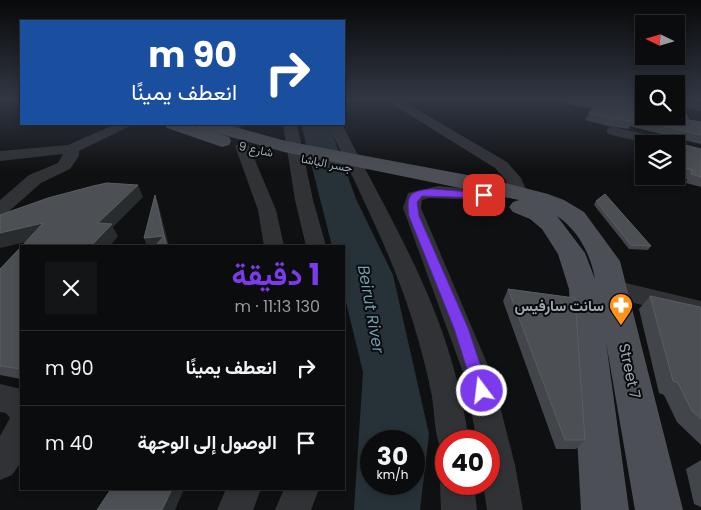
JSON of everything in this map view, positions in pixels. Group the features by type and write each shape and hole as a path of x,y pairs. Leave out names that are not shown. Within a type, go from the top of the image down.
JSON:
{"main road":[{"name":"شارع 9","path":"176,125 242,146 283,150"},
{"path":"214,125 231,127 283,150"},
{"name":"جسر الباشا","path":"283,150 371,166"},
{"name":"Street 7","path":"371,166 489,191 518,192 556,205 574,218 602,254 613,289 659,510"},
{"name":"Street 7","path":"489,191 539,214 551,224 571,253 584,289 605,510"}],"street":[{"path":"429,123 508,171 516,184 518,192"},
{"path":"0,156 71,149 125,125"},
{"path":"290,125 304,200 316,245"},
{"path":"335,125 400,258 428,329 447,394 452,430"},
{"path":"613,131 635,136"},
{"path":"242,146 267,210 274,245"},
{"path":"0,209 35,179 64,166 69,160 71,149"},
{"path":"482,154 497,173 498,178 489,191 419,193 414,196 412,208 478,374 498,465 505,510"},
{"path":"613,289 701,311"},
{"path":"0,398 14,400 20,407"},
{"path":"0,464 15,443 20,431"},
{"path":"235,510 243,490"},
{"path":"293,510 301,490"},
{"path":"457,495 458,510"}],"water":[{"name":"Beirut River","path":"301,125 329,125 356,199 393,275 429,434 425,468 425,430 360,430 360,495 422,495 420,510 354,510 363,372 345,298 345,245 332,245"}],"building":[{"path":"685,123 701,123 701,135 659,125 685,125"},
{"path":"685,145 701,149 701,177 691,174 692,170 685,168"},
{"path":"107,183 138,185 98,223 112,224 92,245 23,245 43,223 0,233 0,215 48,198"},
{"path":"605,194 651,246 631,245 596,201"},
{"path":"155,195 167,245 156,245 164,236 144,238"},
{"path":"20,248 20,369 0,366 0,269"},
{"path":"508,289 575,298 585,440 565,440"},
{"path":"650,296 700,307 701,419 692,411 678,383 673,381"},
{"path":"110,490 172,490 162,510 97,510"}],"place":[{"name":"سانت سارفيس","path":"621,326"}],"route":[{"path":"482,391 478,374 461,328 414,216 412,202 414,196 419,193 484,195"}]}
